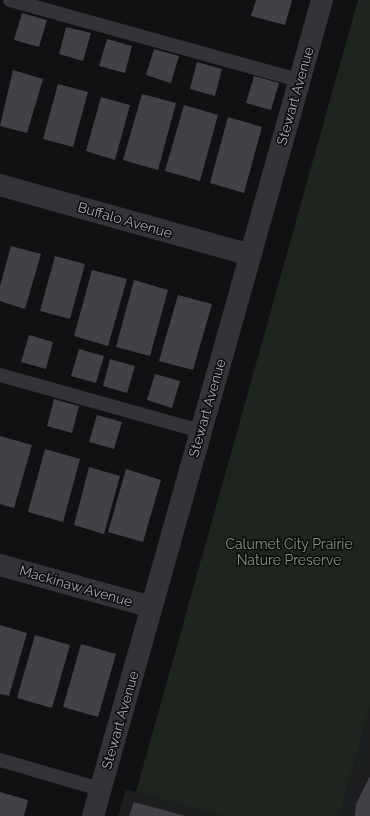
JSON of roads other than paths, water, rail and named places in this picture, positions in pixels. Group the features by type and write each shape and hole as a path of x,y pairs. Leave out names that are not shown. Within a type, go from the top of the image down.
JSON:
{"street":[{"name":"Stewart Avenue","path":"93,816 322,0"},
{"name":"Buffalo Avenue","path":"0,185 250,255"},
{"name":"Mackinaw Avenue","path":"0,565 152,607"}],"lane":[{"path":"10,0 299,80"},
{"path":"0,375 201,431"},
{"path":"0,760 100,789"}],"park label":[{"name":"Calumet City Prairie Nature Preserve","path":"289,552"}]}
